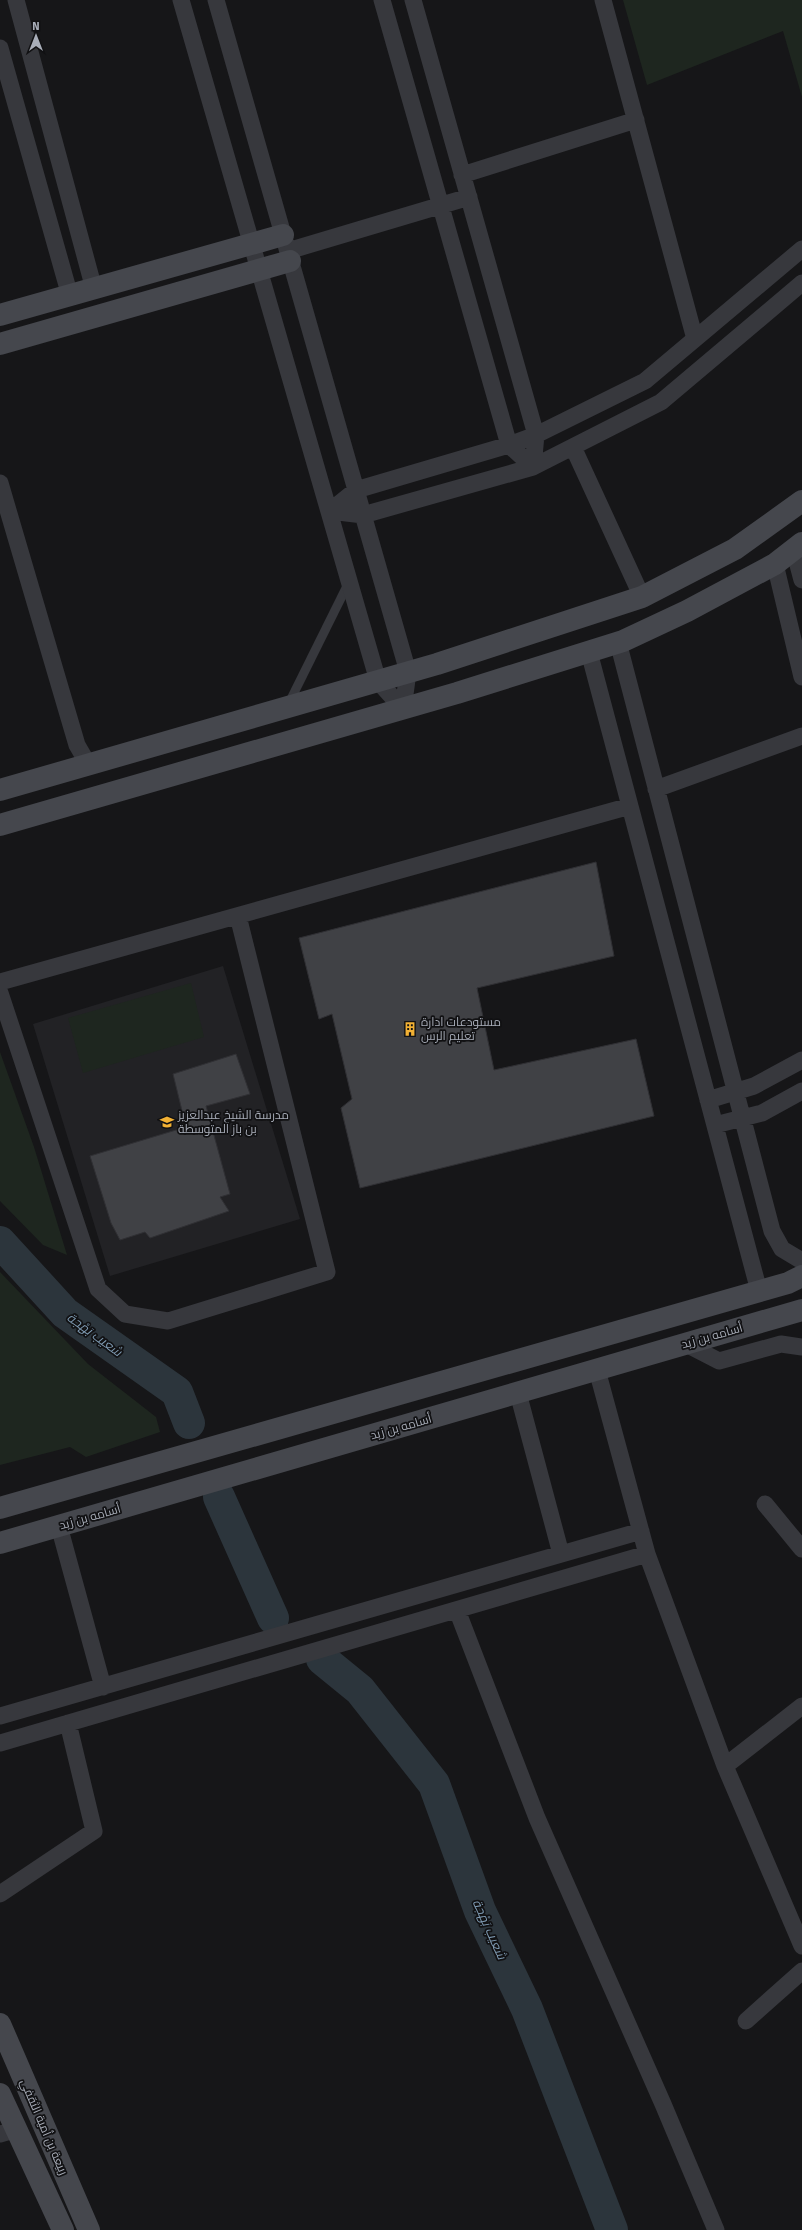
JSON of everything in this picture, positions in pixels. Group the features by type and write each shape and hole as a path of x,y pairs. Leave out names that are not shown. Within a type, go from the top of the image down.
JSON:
{"street":[{"path":"16,0 94,289"},
{"path":"181,0 330,510 378,681 404,709"},
{"path":"216,0 408,672 404,709"},
{"path":"382,0 509,445 533,467"},
{"path":"413,0 536,435 533,467"},
{"path":"603,0 695,339"},
{"path":"0,48 70,296"},
{"path":"462,175 636,120"},
{"path":"0,344 259,270 287,249 469,197"},
{"path":"0,316 252,244 287,249"},
{"path":"330,510 356,490 509,445 536,435 645,381 802,249"},
{"path":"330,510 363,515 533,467 661,402 802,283"},
{"path":"573,447 642,597"},
{"path":"0,483 77,745 88,764"},
{"path":"0,790 408,672 642,597 735,549 802,501"},
{"path":"0,825 404,709 618,642 687,611 775,564 798,546"},
{"path":"798,546 802,580"},
{"path":"775,564 802,677"},
{"path":"618,642 772,1231 782,1249 802,1261"},
{"path":"589,652 759,1291"},
{"path":"656,789 802,736"},
{"path":"0,982 630,806"},
{"path":"0,993 98,1289 110,1302 125,1314 168,1321 327,1272 238,916"},
{"path":"708,1100 754,1086 802,1060"},
{"path":"715,1125 762,1113 802,1091"},
{"path":"0,1508 788,1283 802,1276"},
{"name":"أسامه بن زيد","path":"0,1543 802,1310"},
{"path":"686,1344 719,1361 781,1344 802,1347"},
{"path":"598,1370 647,1554 725,1766 802,1946"},
{"path":"518,1393 561,1554"},
{"path":"764,1504 802,1549"},
{"path":"59,1526 103,1687"},
{"path":"0,1716 641,1531"},
{"path":"0,1743 647,1554"},
{"path":"457,1610 537,1818 660,2097 716,2230"},
{"path":"725,1766 802,1706"},
{"path":"0,1894 94,1831 68,1723"},
{"path":"746,2021 802,1971"},
{"name":"ربيعة بن أمية الثقفي","path":"0,2024 89,2230"},
{"name":"ربيعة بن أمية الثقفي","path":"0,2094 8,2132 63,2230"}],"lane":[{"path":"287,707 350,581"}],"shaded area":[{"path":"623,0 802,0 802,97 783,31 647,85"},
{"name":"مدرسة الشيخ عبدالعزيز بن باز المتوسطة","path":"223,966 300,1219 110,1276 33,1024"},
{"path":"191,983 204,1037 83,1073 68,1018"},
{"path":"0,1052 34,1147 67,1255 43,1245 0,1201"},
{"path":"0,1272 88,1364 156,1417 160,1432 86,1457 70,1447 0,1465"}],"building":[{"name":"مستودعات ادارة تعليم الرس","path":"596,862 614,956 477,988 494,1070 636,1039 654,1116 360,1188 341,1108 352,1099 332,1014 319,1019 299,938"},
{"path":"236,1054 250,1094 206,1106 230,1194 220,1197 229,1211 150,1238 145,1232 120,1240 111,1223 90,1156 186,1127 173,1074"}],"waterway":[{"name":"شعيب بَهْجة","path":"0,1242 65,1313 177,1392 189,1423"},
{"name":"شعيب بَهْجة","path":"219,1497 273,1618"},
{"name":"شعيب بَهْجة","path":"322,1659 360,1690 434,1784 480,1911 527,2009 612,2230"}],"place":[{"name":"مستودعات ادارة تعليم الرس","path":"410,1029"},
{"name":"مدرسة الشيخ عبدالعزيز بن باز المتوسطة","path":"167,1122"}]}
